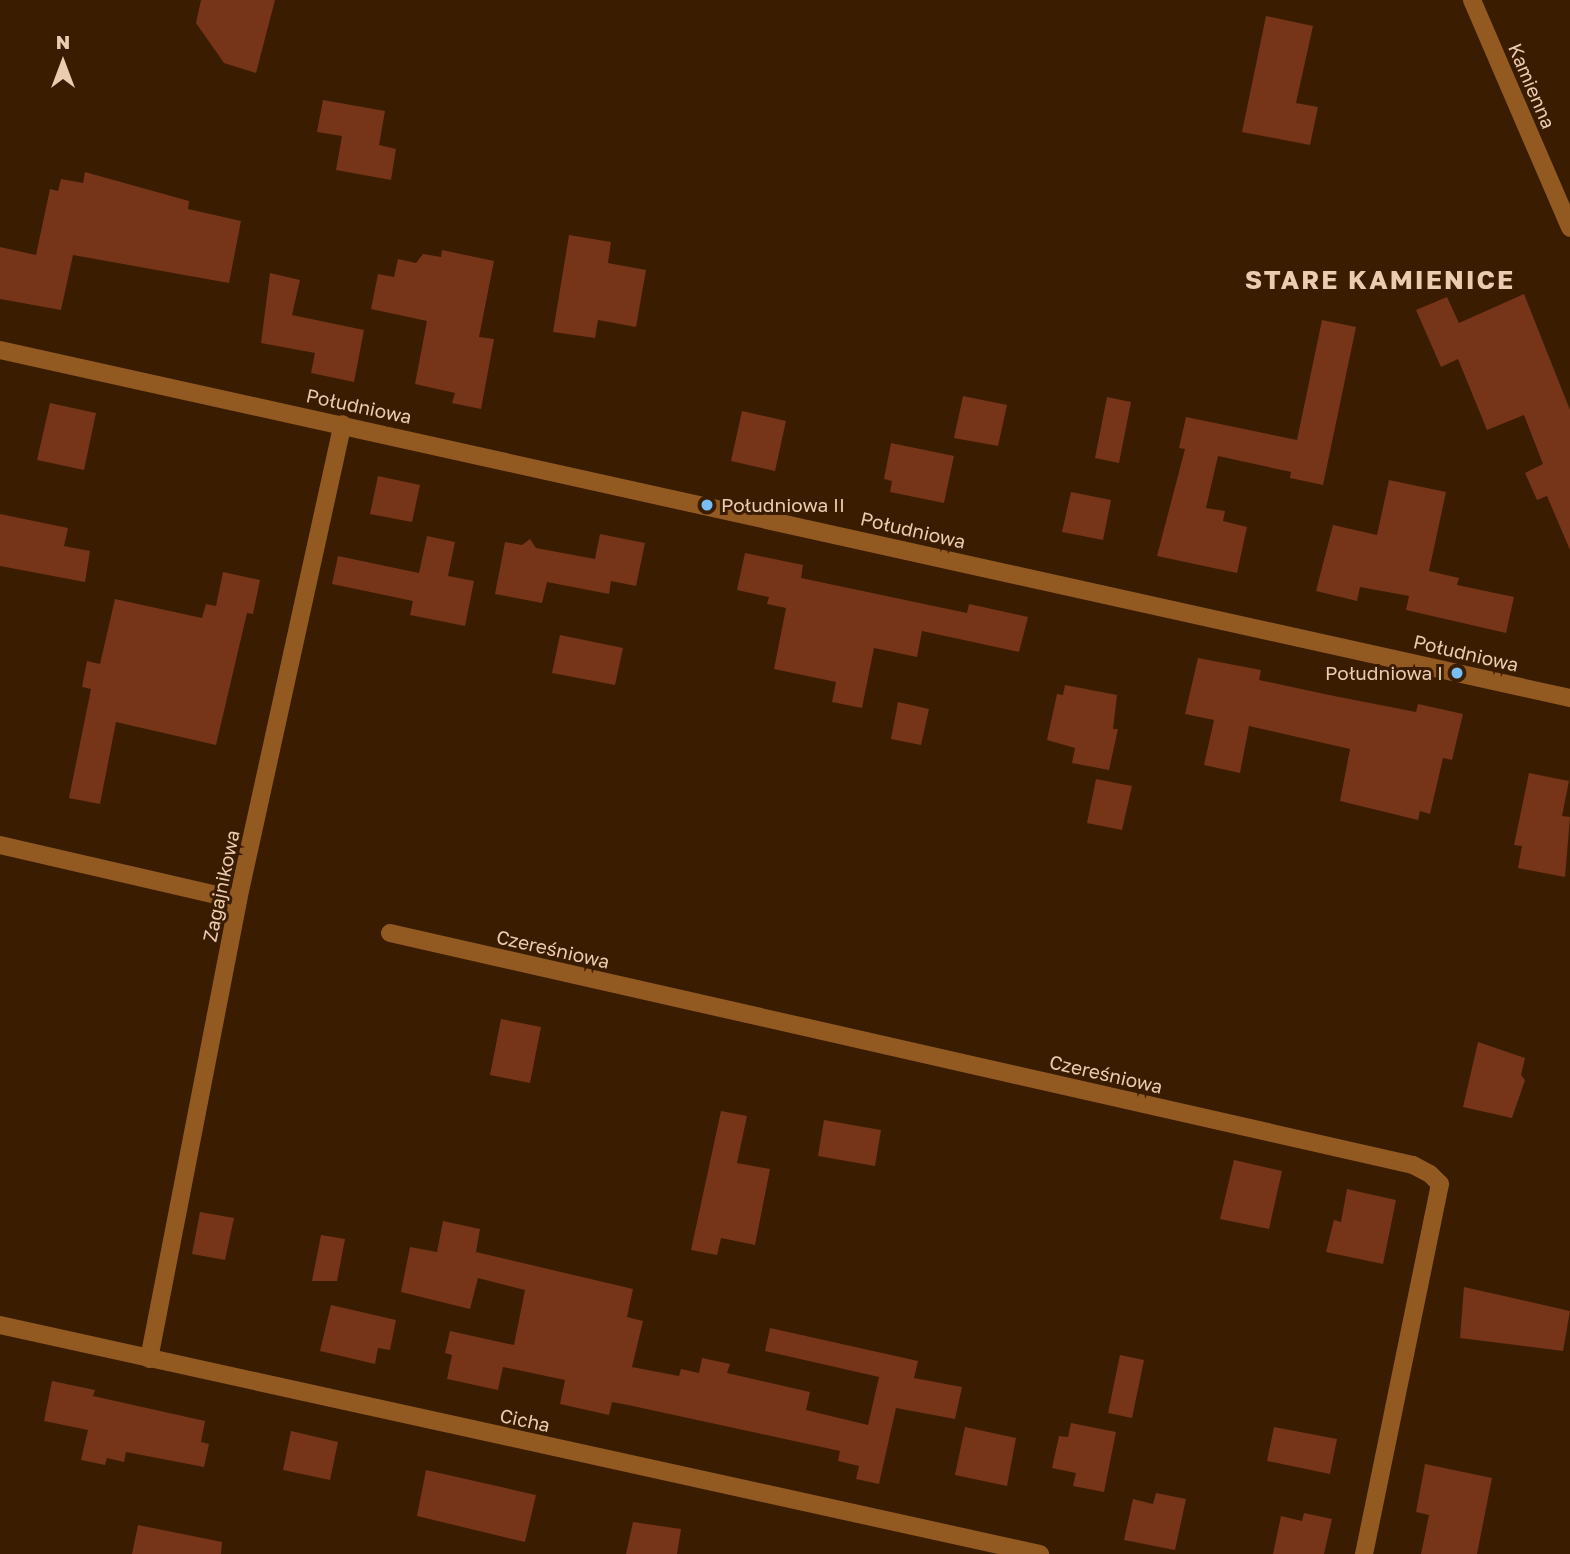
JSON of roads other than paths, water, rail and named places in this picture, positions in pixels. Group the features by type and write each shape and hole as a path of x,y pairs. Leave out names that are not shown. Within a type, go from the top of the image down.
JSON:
{"street":[{"name":"Kamienna","path":"1472,0 1570,228"},
{"name":"Południowa","path":"0,349 1570,698"},
{"name":"Zagajnikowa","path":"149,1359 238,900 343,424"},
{"path":"0,845 238,900"},
{"name":"Czereśniowa","path":"390,933 1413,1165 1430,1174 1440,1184 1364,1554"},
{"name":"Cicha","path":"0,1325 1040,1554"}],"place":[{"name":"Południowa II","path":"707,505"},
{"name":"Południowa I","path":"1457,673"}],"district":[{"name":"STARE KAMIENICE","path":"1380,280"}]}
